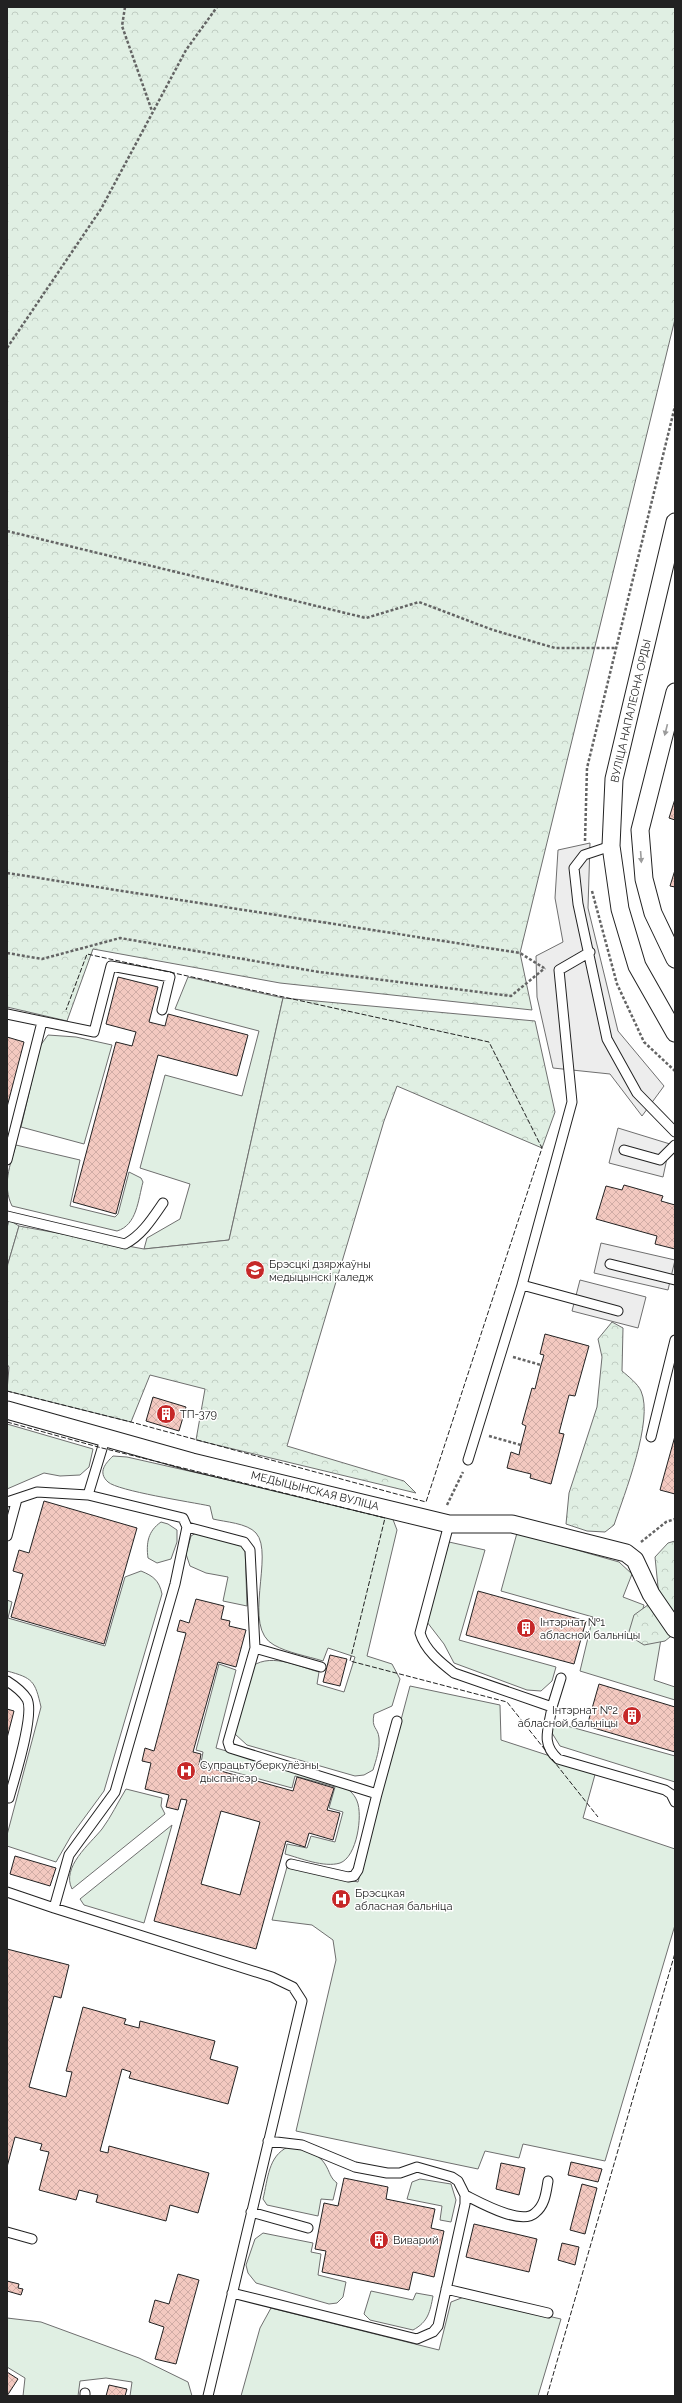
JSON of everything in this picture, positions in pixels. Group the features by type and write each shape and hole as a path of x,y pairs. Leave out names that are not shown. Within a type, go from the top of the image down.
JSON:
{"street":[{"name":"ВУЛІЦА НАПАЛЕОНА ОРДЫ","path":"675,522 614,779 611,846 620,909 637,966 675,1034"},
{"path":"675,692 640,830 643,872 653,913 675,959"},
{"name":"МЕДЫЦЫНСКАЯ ВУЛІЦА","path":"7,1410 105,1439 444,1523 512,1524 626,1553"},
{"path":"626,1553 635,1560 651,1594 675,1629"}],"lane":[{"path":"611,846 584,855 574,868 578,904 590,952 607,1038 638,1093 675,1132"},
{"path":"468,1460 522,1286 572,1102 559,970 590,952"},
{"path":"7,1014 94,1032 111,966 170,977 162,1010"},
{"path":"7,1160 42,1022"},
{"path":"624,1150 660,1160 675,1145"},
{"path":"7,1216 125,1244 133,1240 146,1227 163,1204"},
{"path":"610,1264 675,1280"},
{"path":"522,1286 618,1310"},
{"path":"651,1437 675,1340"},
{"path":"88,1495 105,1439"},
{"path":"7,1502 37,1492 88,1495 184,1518 188,1527 175,1584 115,1792 68,1856 54,1908"},
{"path":"7,1536 17,1499"},
{"path":"444,1523 420,1633 422,1642 440,1663 454,1673 552,1707"},
{"path":"188,1527 244,1542 250,1550 255,1648 228,1742 230,1748 377,1794"},
{"path":"255,1648 320,1667"},
{"path":"561,1678 552,1707 546,1744 550,1752 558,1759 665,1790 671,1794 675,1802"},
{"path":"7,1681 18,1688 28,1701 28,1727 8,1801"},
{"path":"291,1864 348,1877 354,1876 358,1870 397,1720"},
{"path":"7,1892 272,1977 293,1987 302,2001 208,2396"},
{"path":"232,2293 417,2339 433,2332 438,2326 465,2204 464,2195 458,2181 452,2177 416,2167 400,2173 387,2173 355,2167 302,2145 268,2140"},
{"path":"464,2195 509,2215 524,2217 535,2214 544,2201 548,2182"},
{"path":"251,2212 308,2228"},
{"path":"7,2232 32,2239"},
{"path":"446,2289 548,2313"}],"path":[{"path":"125,7 122,26 152,111"},
{"path":"7,348 101,209 152,111 186,50 216,7"},
{"path":"584,855 587,768 675,406"},
{"path":"7,531 366,618 419,602 492,630 555,648 616,648"},
{"path":"7,874 520,953 544,968"},
{"path":"586,934 600,925"},
{"path":"7,953 42,959 120,938 319,972 511,996 550,963"},
{"path":"501,1354 541,1365"},
{"path":"477,1433 521,1445"},
{"path":"444,1523 468,1460"},
{"path":"626,1553 666,1522 675,1519"}],"green space":[{"path":"7,7 675,7 675,319 520,953 532,1010 280,983 93,949 67,1021 7,1007"},
{"path":"188,977 283,998 229,1240 144,1249 147,1238 180,1219 190,1184 140,1168 165,1075 242,1096 259,1031 175,1009"},
{"path":"283,998 535,1021 555,1112 542,1148 397,1086 384,1121 287,1446 404,1481 416,1493 196,1440 205,1389 150,1375 131,1422 7,1391 9,1367 7,1364 7,1267 19,1226 144,1249 229,1240"},
{"path":"48,1035 76,1037 112,1045 84,1144 21,1127 40,1046"},
{"path":"16,1145 80,1160 70,1206 115,1217 118,1214 129,1172 141,1178 143,1182 133,1218 124,1228 117,1231 12,1206 9,1198 7,1183 9,1168"},
{"path":"9,1220 19,1226 7,1267 7,1228"},
{"path":"612,1322 623,1328 622,1371 640,1388 644,1404 644,1420 636,1458 614,1525 605,1532 587,1531 566,1524 569,1493 597,1407 602,1357 598,1339"},
{"path":"7,1424 93,1449 89,1467 80,1475 60,1476 44,1473 7,1489"},
{"path":"113,1456 127,1457 392,1517 397,1530 367,1656 392,1664 400,1679 392,1706 374,1714 373,1723 378,1734 379,1746 373,1770 364,1775 355,1776 247,1745 235,1734 249,1669 265,1661 274,1660 292,1664 319,1672 317,1684 344,1692 355,1657 328,1648 323,1661 291,1652 274,1645 265,1636 260,1623 259,1608 262,1557 261,1543 256,1533 247,1527 236,1523 213,1519 210,1506 125,1489 108,1482 103,1475 103,1471 105,1465"},
{"path":"161,1522 168,1524 177,1530 177,1542 171,1559 157,1563 148,1558 147,1547 153,1529"},
{"path":"201,1530 245,1547 247,1606 223,1601 228,1577 206,1573 190,1566 186,1554 191,1536"},
{"path":"517,1533 619,1562 632,1574 623,1597 644,1605 636,1633 661,1639 654,1680 675,1687 675,1700 580,1671 593,1617 501,1591"},
{"path":"675,1541 675,1633 665,1641 644,1645 628,1635 634,1615 659,1597 655,1557 668,1543"},
{"path":"449,1542 485,1550 459,1640 556,1667 552,1681 541,1691 527,1690 454,1663 444,1644 427,1622"},
{"path":"141,1571 155,1579 162,1594 104,1791 71,1836 56,1862 7,1846 7,1835 41,1707 37,1691 32,1682 22,1676 7,1671 7,1600 12,1602 8,1618 105,1646 125,1577"},
{"path":"219,1664 236,1670 216,1748 340,1784 350,1791 356,1798 359,1807 359,1825 357,1835 351,1853 340,1863 320,1863 285,1854 287,1844 307,1848 311,1836 335,1842 343,1812 329,1808 335,1787 295,1776 292,1788 201,1763 203,1752 196,1750"},
{"path":"410,1686 500,1705 501,1740 596,1771 583,1818 675,1849 675,1925 605,2161 523,2144 519,2158 485,2151 478,2169 296,2131 336,1960 333,1940 312,1925 272,1920 287,1867 358,1882"},
{"path":"553,1722 675,1756 675,1782 560,1746 552,1733"},
{"path":"126,1789 162,1798 161,1806 165,1814 72,1889 70,1872 73,1864 78,1856 102,1829"},
{"path":"172,1825 144,1923 84,1905 80,1899"},
{"path":"288,2147 314,2154 322,2160 331,2177 337,2183 333,2200 321,2199 318,2216 267,2205 263,2199 273,2162 281,2151"},
{"path":"420,2179 451,2184 456,2200 451,2222 440,2220 442,2206 407,2199 412,2182"},
{"path":"263,2233 313,2243 311,2252 321,2254 318,2275 346,2282 343,2297 337,2303 329,2304 256,2283 248,2273 246,2265 255,2239"},
{"path":"371,2291 413,2300 416,2293 433,2296 428,2316 422,2324 413,2330 370,2320 364,2314"},
{"path":"464,2297 561,2319 538,2396 241,2396 260,2328 271,2308 439,2350 451,2302"},
{"path":"7,2318 41,2322 139,2358 188,2382 192,2396 130,2396 132,2382 106,2378 80,2381 78,2396 23,2396 25,2378 7,2367"}],"shaded area":[{"path":"590,843 588,908 618,1031 664,1086 642,1116 610,1074 553,1068 537,997 536,956 563,942 555,898 558,850"},
{"path":"618,1128 670,1144 663,1177 609,1163"},
{"path":"601,1243 675,1260 668,1290 594,1273"},
{"path":"580,1280 646,1297 638,1328 572,1311"}],"building":[{"path":"675,799 675,820 669,818"},
{"path":"675,870 675,887 670,886"},
{"path":"118,977 158,987 149,1022 165,1026 168,1014 248,1035 237,1076 158,1055 116,1214 73,1202 116,1042 132,1046 136,1032 106,1024"},
{"path":"7,1037 24,1042 7,1107"},
{"path":"624,1185 663,1196 661,1201 675,1205 675,1249 655,1244 657,1236 596,1219 606,1186 622,1190"},
{"path":"545,1334 589,1346 575,1396 569,1395 559,1433 564,1434 551,1484 530,1478 531,1474 507,1468 511,1452 519,1455 526,1426 522,1424 532,1388 535,1389 544,1355 540,1354"},
{"name":"ТП-379","path":"153,1397 186,1407 179,1431 146,1421"},
{"path":"675,1436 675,1494 660,1490"},
{"path":"44,1501 137,1528 104,1644 11,1617 23,1574 13,1571 19,1550 29,1553"},
{"name":"Інтэрнат №1 абласной бальніцы","path":"478,1591 586,1621 574,1664 466,1635"},
{"name":"Супрацьтуберкулёзны дыспансэр","path":"196,1599 224,1606 221,1619 230,1621 229,1626 246,1630 236,1667 218,1662 193,1752 201,1754 199,1765 293,1791 297,1777 334,1788 327,1810 340,1813 333,1840 309,1833 305,1847 286,1841 256,1949 154,1921 187,1800 181,1799 178,1810 166,1807 169,1795 145,1789 151,1763 142,1761 145,1748 154,1751 186,1633 177,1631 180,1620 189,1623","holes":["221,1811 260,1822 240,1895 201,1884"]},
{"path":"330,1655 347,1659 340,1686 323,1682"},
{"name":"Інтэрнат №2 абласной бальніцы","path":"599,1684 675,1707 675,1752 587,1726"},
{"path":"7,1709 14,1711 7,1738"},
{"path":"15,1856 56,1868 50,1886 10,1874"},
{"path":"7,1949 69,1965 61,1998 54,1996 29,2087 66,2097 72,2072 66,2071 83,2007 126,2019 124,2024 139,2028 140,2021 215,2041 210,2059 238,2067 228,2104 129,2078 131,2072 122,2069 100,2151 108,2153 109,2146 209,2173 198,2213 170,2205 166,2221 96,2202 98,2195 79,2190 76,2200 39,2190 49,2152 40,2150 42,2144 15,2137 7,2167"},
{"path":"571,2162 602,2169 598,2182 568,2175"},
{"path":"501,2163 525,2168 519,2195 496,2189"},
{"name":"Виварий","path":"344,2178 388,2187 386,2199 435,2209 431,2228 444,2231 434,2277 413,2272 409,2290 322,2272 326,2251 315,2249 324,2203 338,2206"},
{"path":"582,2184 597,2188 585,2234 570,2230"},
{"path":"474,2224 537,2239 529,2272 466,2257"},
{"path":"562,2243 579,2247 575,2265 558,2260"},
{"path":"178,2274 199,2280 176,2364 155,2359 164,2327 149,2322 155,2300 169,2304"},
{"path":"7,2281 19,2284 18,2288 23,2289 21,2295 7,2291"},
{"path":"7,2372 18,2379 7,2396"},
{"path":"109,2385 127,2389 125,2396 106,2396"}],"fence":[{"path":"7,1391 131,1422 426,1502 542,1148 489,1042 87,954 66,1010"},
{"path":"7,1422 102,1448 385,1518 350,1661 507,1702 546,1751"},
{"path":"552,1759 598,1817"},
{"path":"547,2396 675,1953"}],"place":[{"name":"Брэсцкі дзяржаўны медыцынскі каледж","path":"255,1270"},
{"name":"ТП-379","path":"166,1414"},
{"name":"Інтэрнат №1 абласной бальніцы","path":"526,1628"},
{"name":"Інтэрнат №2 абласной бальніцы","path":"632,1716"},
{"name":"Супрацьтуберкулёзны дыспансэр","path":"186,1771"},
{"name":"Брэсцкая абласная бальніца","path":"341,1899"},
{"name":"Виварий","path":"379,2240"}]}
